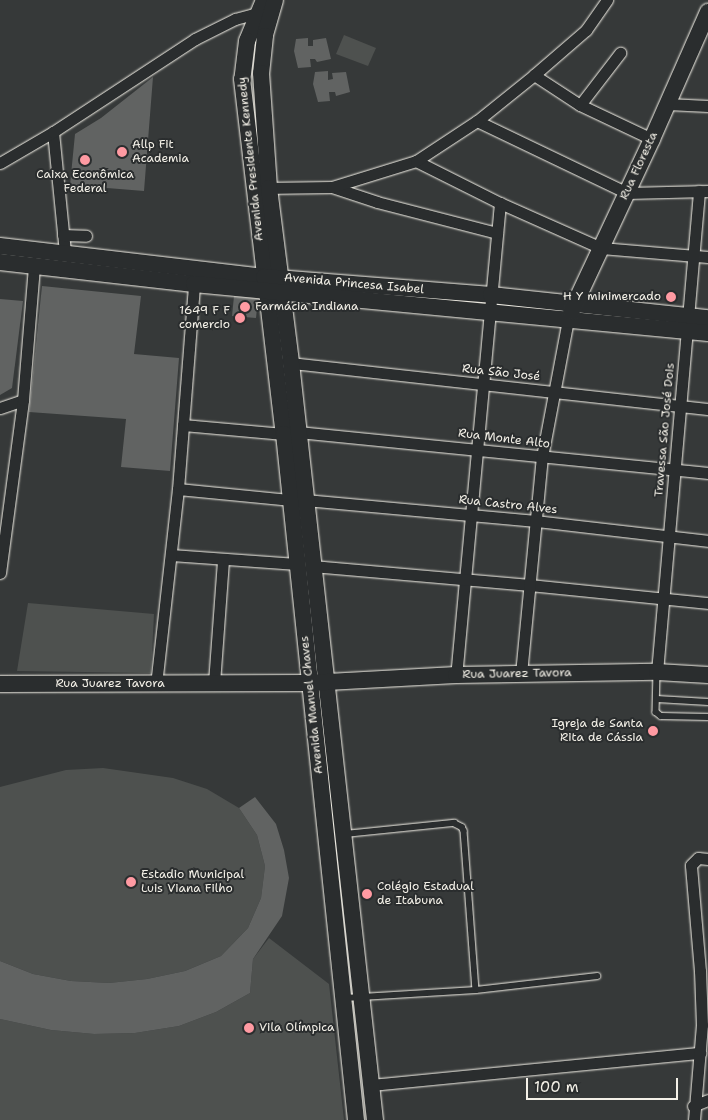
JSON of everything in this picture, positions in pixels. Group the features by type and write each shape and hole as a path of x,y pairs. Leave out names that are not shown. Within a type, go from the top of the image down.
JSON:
{"main road":[{"name":"Avenida Presidente Kennedy","path":"268,4 247,41 242,79 262,188 272,284"},
{"name":"Rua Floresta","path":"571,312 706,20"},
{"name":"Avenida Princesa Isabel","path":"0,246 65,253 272,284 490,303 688,324 708,333"},
{"name":"Avenida Princesa Isabel","path":"0,262 194,284 272,284"},
{"name":"Avenida Manuel Chaves","path":"272,284 291,363 291,433"},
{"name":"Avenida Manuel Chaves","path":"272,284 298,500 304,565 309,683 356,1120"},
{"name":"Avenida Princesa Isabel","path":"688,324 708,318"},
{"name":"Avenida Manuel Chaves","path":"304,565 326,681 375,1120"},
{"name":"Rua Juarez Tavora","path":"0,684 309,683 456,675 657,672 708,675"}],"street":[{"path":"262,188 332,187 416,161 477,121 534,76 586,30 607,0"},
{"path":"0,163 53,132 195,39 216,27 268,4"},
{"path":"580,105 620,53"},
{"path":"534,76 580,105 652,139"},
{"path":"667,104 708,106"},
{"path":"477,121 627,193 704,191"},
{"path":"53,132 65,253"},
{"path":"416,161 500,203 601,248 708,256"},
{"path":"332,187 377,202 497,233"},
{"name":"Travessa São José Dois","path":"657,672 662,600 676,471 692,256 704,191"},
{"path":"456,675 475,448 500,203"},
{"path":"63,235 86,236"},
{"path":"0,573 23,400 34,265"},
{"path":"156,684 178,489 194,284"},
{"path":"521,674 542,457 553,392 571,312"},
{"name":"Rua São José","path":"291,363 708,409"},
{"path":"0,408 23,400"},
{"name":"Rua Monte Alto","path":"183,425 475,448 542,457 708,473"},
{"name":"Rua Castro Alves","path":"178,489 536,521 669,538 708,541"},
{"path":"171,555 530,585 662,600 708,603"},
{"path":"214,683 223,559"},
{"path":"694,1120 693,1106 700,1053 704,971 693,862 698,858 708,859"},
{"path":"371,1085 700,1053"},
{"path":"693,1106 708,1100"}],"lane":[{"path":"657,672 656,712 661,716 708,717"},
{"path":"657,699 708,702"},
{"path":"342,834 454,823 462,827 464,831 476,990"},
{"path":"343,998 476,990 597,976"}],"shaded area":[{"path":"344,35 376,48 368,66 336,54"},
{"path":"28,603 154,614 151,673 17,671"},
{"name":"Estadio Municipal Luis Viana Filho","path":"103,768 173,778 207,789 239,808 257,835 265,866 261,898 248,928 221,956 185,971 147,979 109,983 71,981 33,974 0,961 0,787 66,770"},
{"name":"Vila Olímpica","path":"269,938 329,984 344,1120 0,1120 0,1019 51,1030 94,1034 135,1033 179,1026 216,1012 250,993 253,959"}],"building":[{"path":"308,38 308,46 313,46 313,40 326,38 331,59 317,62 315,59 310,59 311,67 298,68 294,51 296,39"},
{"path":"328,71 328,80 333,79 332,73 346,72 350,92 336,96 335,92 329,92 330,101 318,102 313,84 315,72"},
{"name":"Allp Fit Academia","path":"153,77 144,191 70,185 75,134 101,118"},
{"path":"42,286 141,296 134,354 179,358 170,471 121,467 126,419 29,412"},
{"name":"Farmácia Indiana","path":"234,296 258,298 256,318 232,316"},
{"path":"0,299 23,301 12,388 0,395"},
{"path":"255,797 276,824 284,850 289,878 282,916 253,959 250,993 216,1012 179,1026 135,1033 94,1034 51,1030 0,1019 0,961 33,974 71,981 109,983 147,979 185,971 221,956 248,928 261,898 265,866 257,835 239,808"}],"place":[{"name":"Allp Fit Academia","path":"122,152"},
{"name":"Caixa Econômica Federal","path":"85,160"},
{"name":"H Y minimercado","path":"671,297"},
{"name":"Farmácia Indiana","path":"245,307"},
{"name":"1649 F F comercio","path":"240,318"},
{"name":"Igreja de Santa Rita de Cássia","path":"653,731"},
{"name":"Estadio Municipal Luis Viana Filho","path":"131,882"},
{"name":"Colégio Estadual de Itabuna","path":"367,894"},
{"name":"Vila Olímpica","path":"249,1028"}]}
